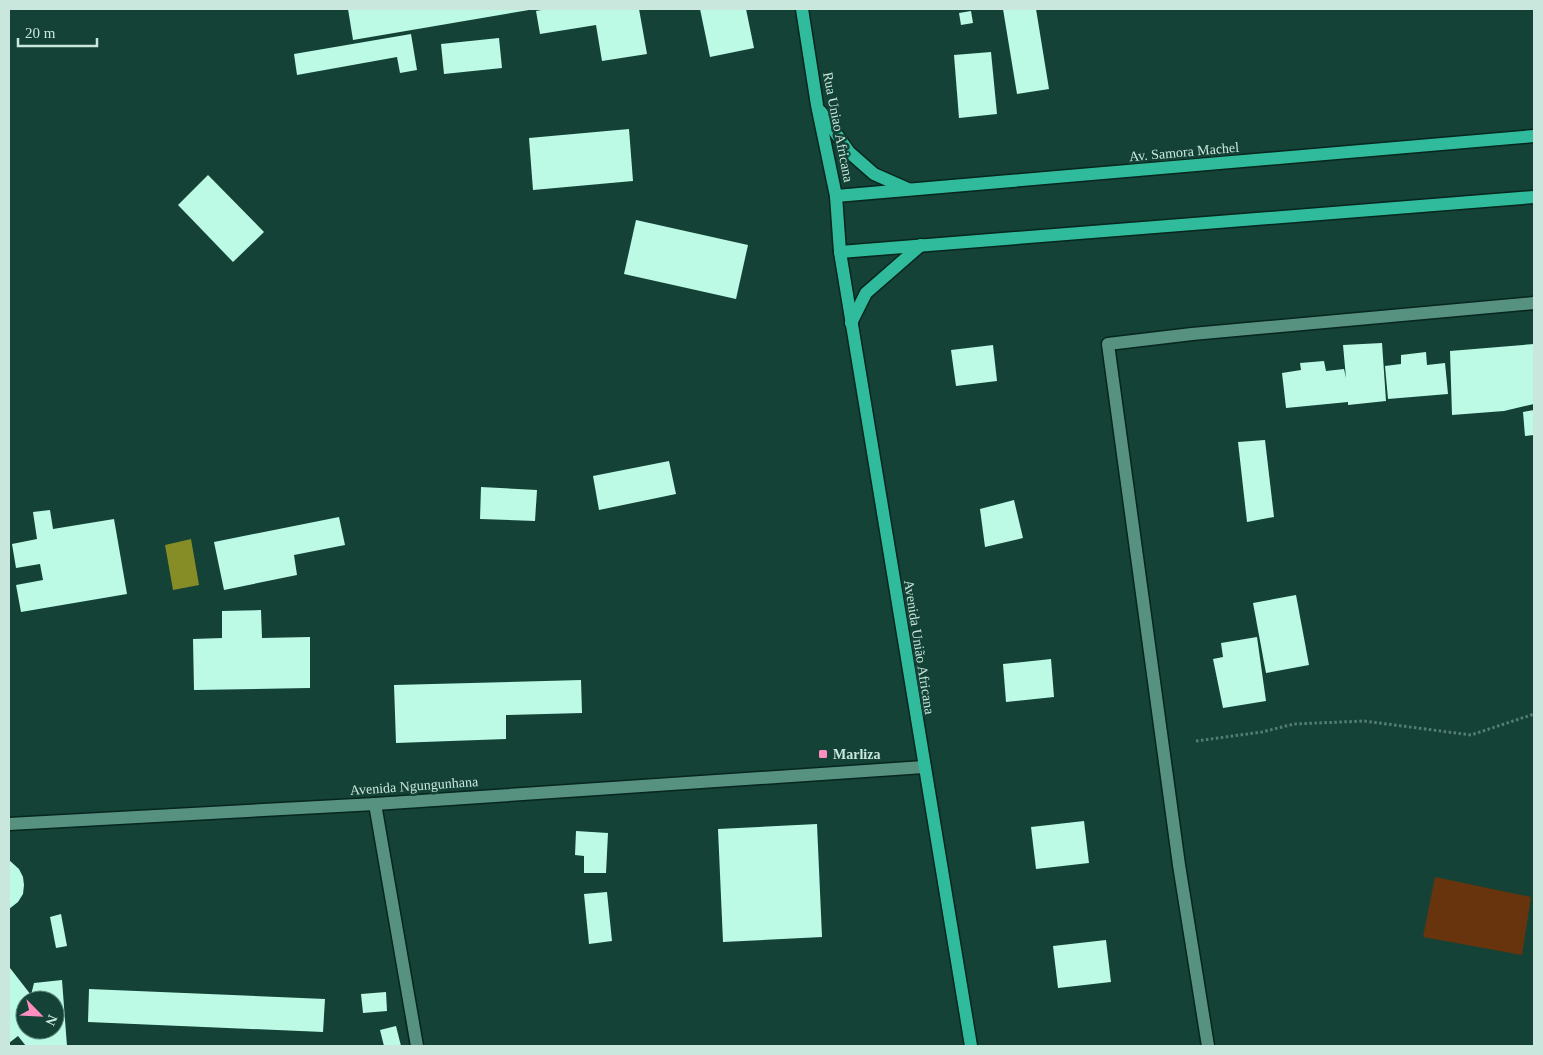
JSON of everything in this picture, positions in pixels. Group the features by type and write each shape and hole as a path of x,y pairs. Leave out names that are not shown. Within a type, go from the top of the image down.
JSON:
{"main road":[{"name":"Rua Uniao Africana","path":"802,9 817,106 836,196 840,252"},
{"path":"817,106 848,152 874,174 911,190"},
{"name":"Av. Samora Machel","path":"836,196 1534,136"},
{"path":"840,252 1534,197"},
{"path":"851,323 866,293 921,245"},
{"name":"Avenida União Africana","path":"840,252 970,1046"}],"street":[{"path":"1208,1046 1179,865 1108,344 1192,334 1534,303"},
{"name":"Avenida Ngungunhana","path":"9,824 375,804 924,767"},
{"path":"375,804 417,1046"}],"path":[{"path":"1196,741 1262,732 1294,724 1364,721 1471,735 1534,714"}],"shaded area":[{"path":"191,539 199,585 173,590 165,545"},
{"path":"1435,877 1531,897 1522,955 1423,937"}],"building":[{"path":"348,9 529,9 529,10 353,40"},
{"path":"547,9 639,9 647,54 602,61 596,25 540,34 536,11"},
{"path":"700,9 746,9 754,48 710,57"},
{"path":"1003,9 1036,9 1049,89 1017,94"},
{"path":"971,11 973,23 961,25 959,13"},
{"path":"411,34 417,70 400,73 397,57 297,75 294,54"},
{"path":"499,38 502,68 444,74 441,44"},
{"path":"991,52 997,114 959,118 954,55"},
{"path":"629,129 633,181 533,190 529,138"},
{"path":"208,175 264,232 233,262 178,205"},
{"path":"636,220 748,245 736,299 624,274"},
{"path":"1382,343 1386,401 1348,405 1348,402 1286,408 1282,373 1301,370 1300,363 1324,361 1326,371 1344,369 1346,378 1343,345"},
{"path":"1534,344 1534,404 1504,411 1452,415 1450,351"},
{"path":"993,345 997,381 956,386 951,350"},
{"path":"1426,352 1427,365 1445,363 1448,394 1388,399 1385,366 1401,364 1401,355"},
{"path":"1534,410 1534,435 1525,436 1523,412"},
{"path":"1265,440 1274,517 1247,522 1238,442"},
{"path":"669,461 676,494 599,510 593,476"},
{"path":"481,487 537,490 535,521 480,519"},
{"path":"1014,500 1023,538 985,547 980,509"},
{"path":"50,510 53,529 114,519 127,594 21,612 16,585 43,580 40,564 16,568 12,544 37,539 33,512"},
{"path":"339,517 345,545 294,555 297,575 224,590 214,542"},
{"path":"1296,595 1309,665 1266,673 1253,603"},
{"path":"261,610 262,638 310,637 310,688 194,690 193,639 222,638 222,611"},
{"path":"1257,637 1266,701 1223,708 1213,659 1223,657 1221,643"},
{"path":"1051,659 1054,697 1006,702 1003,664"},
{"path":"581,680 582,713 506,715 506,739 396,743 394,685"},
{"path":"1084,821 1089,863 1036,869 1031,827"},
{"path":"817,824 822,937 723,942 718,829"},
{"path":"576,831 608,833 606,873 584,873 584,856 575,855"},
{"path":"9,860 19,869 24,885 23,894 18,902 9,909"},
{"path":"607,892 612,941 589,944 584,894"},
{"path":"61,914 67,946 56,948 50,917"},
{"path":"1106,940 1111,982 1058,988 1053,946"},
{"path":"10,968 27,990 15,990 15,1038 9,1043"},
{"path":"62,980 63,990 32,990 34,983"},
{"path":"89,989 325,999 323,1032 88,1022"},
{"path":"386,992 387,1011 363,1013 361,994"},
{"path":"65,1020 67,1046 26,1046 21,1040 65,1040"},
{"path":"396,1026 401,1046 384,1046 380,1030"}],"place":[{"name":"Marliza","path":"823,754"}]}
